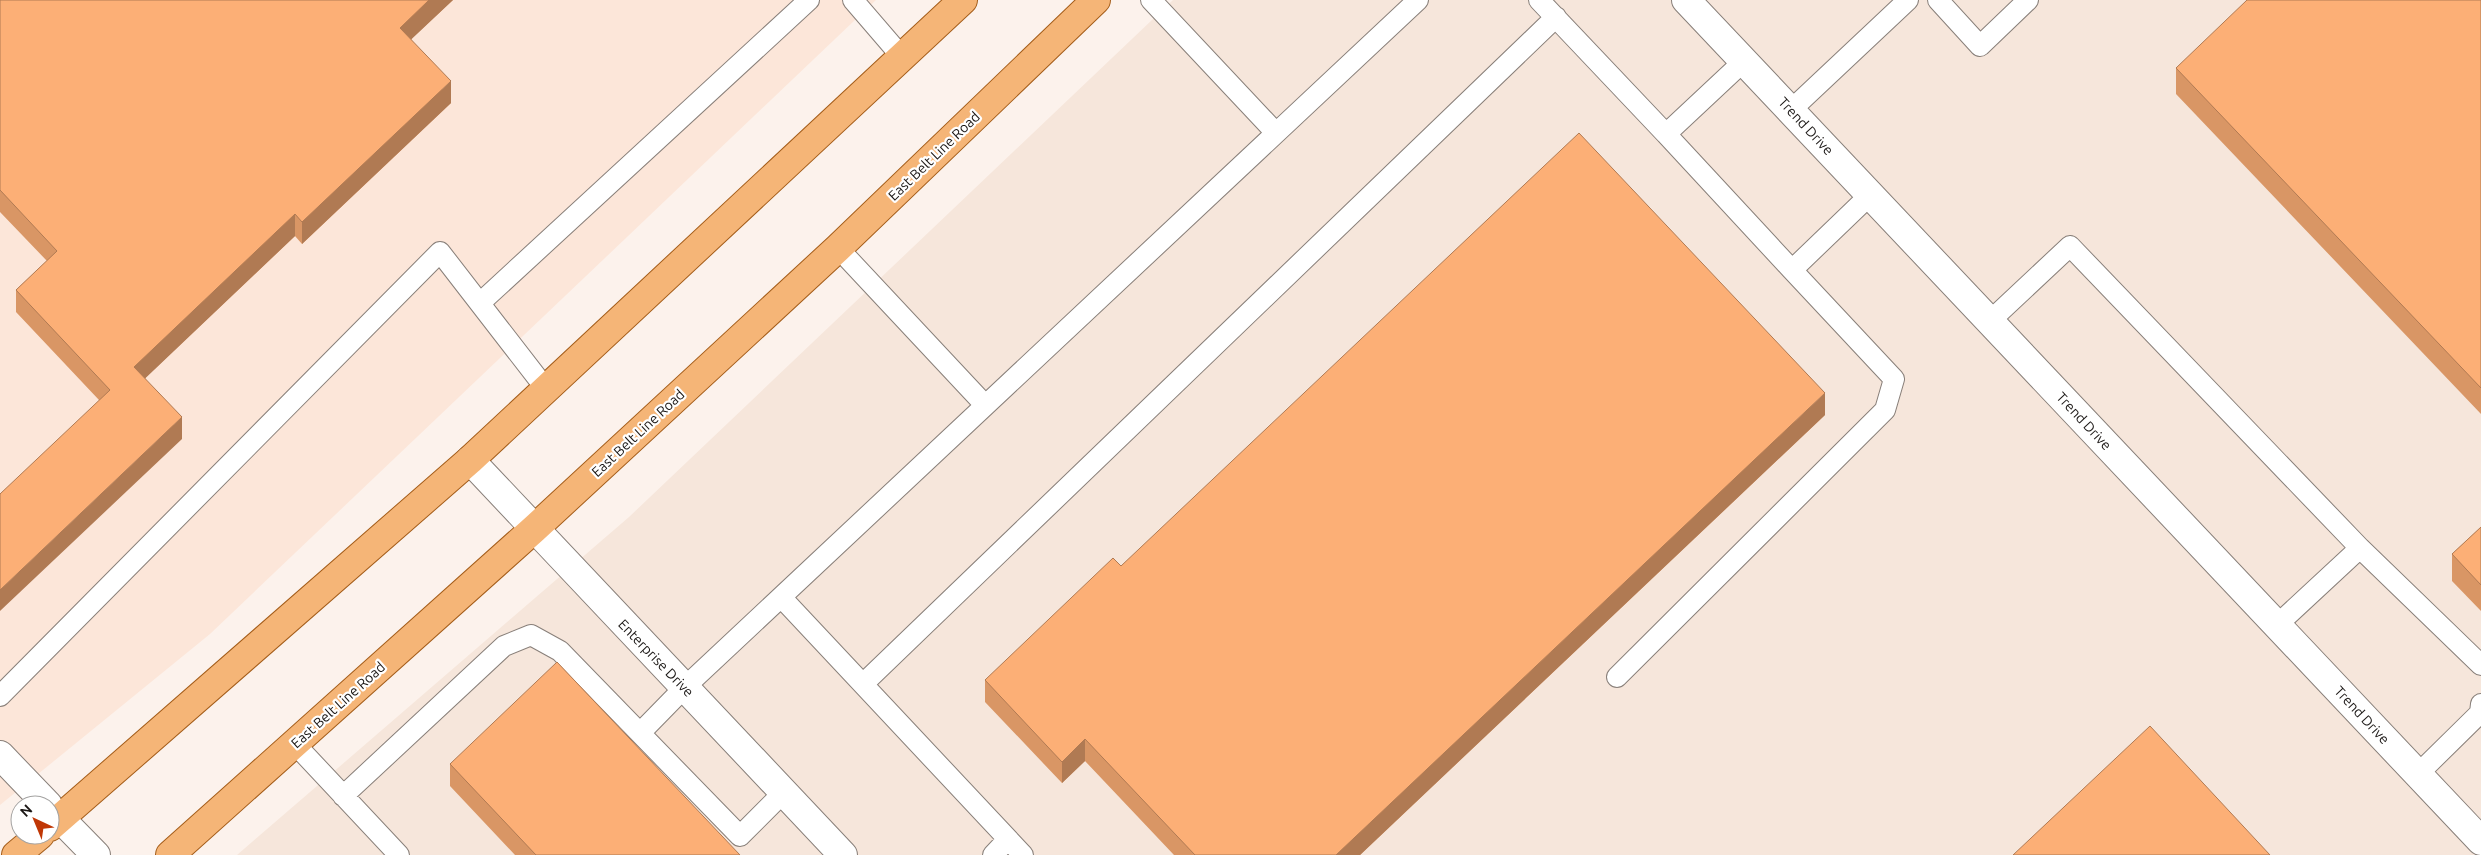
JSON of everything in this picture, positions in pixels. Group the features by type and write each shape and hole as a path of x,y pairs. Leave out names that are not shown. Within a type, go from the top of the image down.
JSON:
{"main road":[{"path":"60,809 470,460 963,0"},
{"name":"East Belt Line Road","path":"170,855 534,529 838,248 1096,0"},
{"path":"16,855 25,845"}],"street":[{"name":"Trend Drive","path":"1686,0 2481,841"},
{"name":"Enterprise Drive","path":"470,460 843,855"},
{"path":"0,755 32,795"},
{"path":"60,826 96,855"}],"lane":[{"path":"480,303 809,0"},
{"path":"853,0 902,57"},
{"path":"1151,0 1276,133"},
{"path":"640,733 684,687 1418,0"},
{"path":"1539,0 1894,379 1885,410 1617,677"},
{"path":"1791,110 1908,0"},
{"path":"1938,0 1980,46 2028,0"},
{"path":"863,684 1556,17"},
{"path":"1666,134 1744,61"},
{"path":"1792,270 1870,195"},
{"path":"1990,321 2070,246 2360,548 2481,665"},
{"path":"838,248 985,405"},
{"path":"0,696 440,252 546,388"},
{"path":"2277,625 2360,548"},
{"path":"781,597 1023,855"},
{"path":"343,796 504,646 531,635 560,651 740,836 784,792"},
{"path":"2418,774 2480,713 2481,704"},
{"path":"294,743 399,855"},
{"path":"993,855 1008,839"}],"shaded area":[{"path":"0,0 876,0 210,634 0,805"},
{"path":"1173,0 2481,0 2481,855 237,855 629,517"}],"building":[{"path":"0,0 429,0 400,28 451,81 302,222 295,214 134,367 182,417 0,590 0,494 110,390 16,290 57,251 0,190"},
{"path":"2247,0 2481,0 2481,388 2176,68"},
{"path":"1579,133 1825,393 1336,855 1195,855 1085,739 1062,762 985,680 1113,558 1121,566"},
{"path":"2481,527 2481,585 2452,554"},
{"path":"557,662 740,855 536,855 450,764"},
{"path":"2150,726 2270,855 2013,855"}]}
